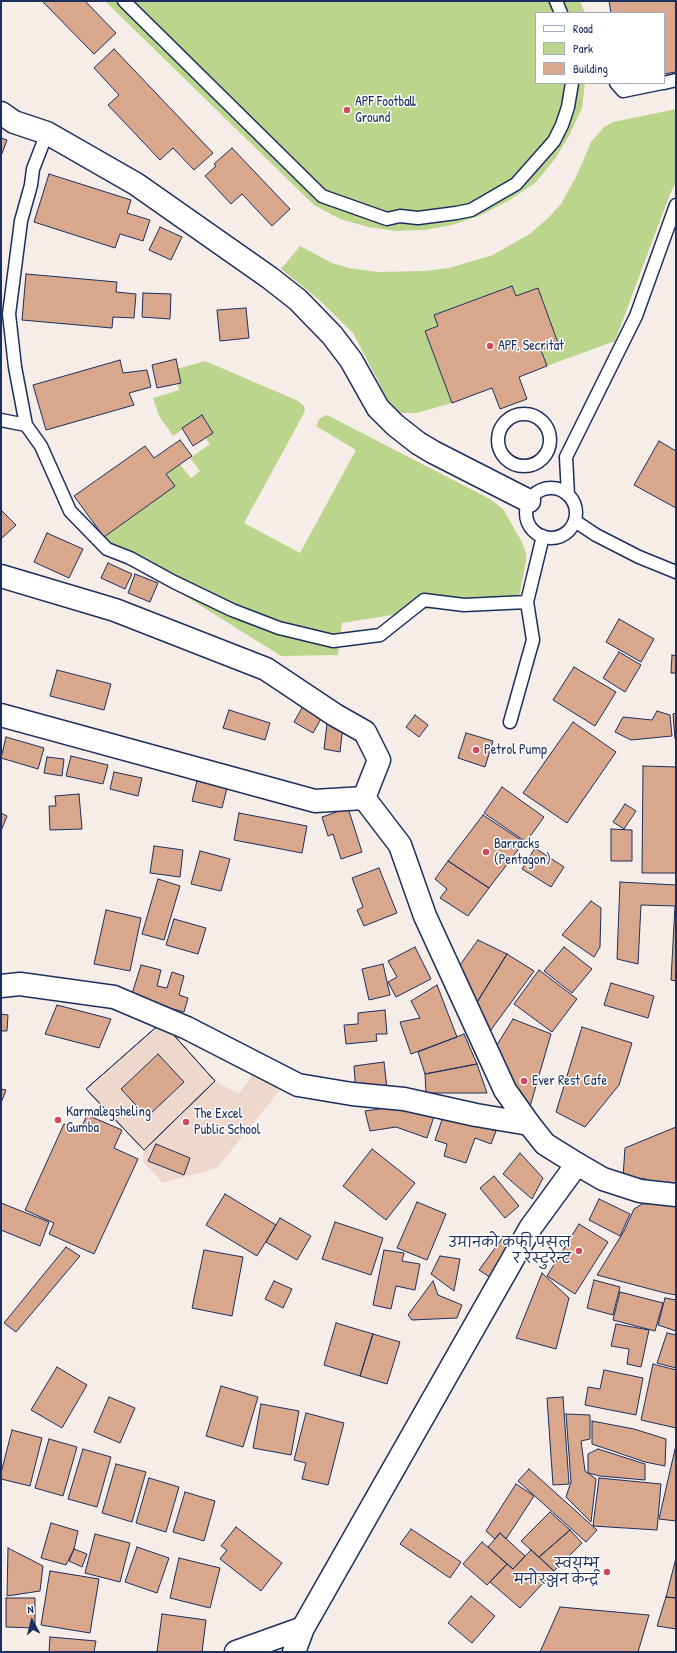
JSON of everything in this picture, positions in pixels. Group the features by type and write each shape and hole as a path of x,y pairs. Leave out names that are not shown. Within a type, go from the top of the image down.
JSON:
{"street":[{"path":"1,113 14,122 47,132 136,184 284,288 316,317 332,335 351,360 378,408 405,434 434,452 529,501"},
{"path":"1,576 115,610 266,669 335,715 365,732 379,760 364,798"},
{"path":"1,714 315,801 364,798"},
{"path":"364,798 400,845 425,916 498,1076 505,1090 529,1124 545,1144 603,1178 640,1191 676,1195"},
{"path":"1,986 20,984 114,998 187,1028 298,1085 352,1094 404,1099 476,1115 529,1124"},
{"path":"294,1652 303,1628 531,1226 577,1164"},
{"path":"236,1652 303,1628"}],"lane":[{"path":"124,1 322,196 387,219 400,216 418,218 471,210 516,184 554,141 562,125 568,107 572,84"},
{"path":"556,1 561,12"},
{"path":"665,83 676,80"},
{"path":"617,84 623,91 658,84"},
{"path":"47,132 33,169 31,185 21,222 9,314 15,367 26,425 41,446 70,511 107,549 130,558 174,582 232,610 279,628 333,641 380,635 424,600 464,605 527,602"},
{"path":"568,494 566,457 636,316 676,205"},
{"path":"524,413 537,416 546,425 550,437 549,449 542,460 530,465 517,465 506,459 499,448 498,436 502,424 512,416 524,413"},
{"path":"1,420 26,425"},
{"path":"549,449 566,457"},
{"path":"549,488 559,489 568,494 576,507 575,521 572,527 562,535 556,537 543,536 532,529 529,524 526,511 529,501 538,492 549,488"},
{"path":"575,521 596,535 639,557 676,572"},
{"path":"510,722 533,640 527,602 543,536"}],"shaded area":[{"name":"The Excel Public School","path":"162,1022 215,1081 239,1094 253,1074 280,1090 217,1168 163,1183 143,1162 144,1150 86,1089"}],"green space":[{"path":"105,1 580,1 585,12 535,12 535,84 585,84 582,108 569,136 555,159 535,183 508,201 479,216 452,225 424,230 395,231 368,227 340,219 314,205"},
{"path":"676,109 676,182 670,194 615,341 547,366 541,350 558,343 538,289 516,296 512,286 434,315 438,326 425,331 452,403 417,413 399,413 392,408 353,333 317,298 281,269 300,246 332,263 349,268 378,272 425,271 449,268 493,255 531,233 561,204 577,175 591,142 604,127 613,122"},
{"path":"205,361 298,401 304,406 305,410 244,523 300,553 356,450 316,426 320,418 327,415 490,499 503,509 522,542 526,553 526,561 519,598 455,605 342,623 338,655 281,656 144,570 112,555 105,555 100,552 93,544 172,486 164,473 179,463 191,478 200,471 190,458 210,444 193,422 173,436 159,416 153,398 179,390 173,370"}],"building":[{"path":"42,1 85,1 116,33 94,54"},
{"path":"609,1 676,1 676,72 665,74 665,12 611,12"},
{"path":"114,49 213,153 194,170 173,148 160,160 108,105 119,95 94,68"},
{"path":"1,138 7,140 1,156"},
{"path":"232,148 290,209 272,226 242,194 231,204 205,176 216,166 214,164"},
{"path":"49,174 131,200 127,213 150,220 143,241 120,234 115,248 34,222"},
{"path":"160,227 182,237 171,260 149,250"},
{"path":"26,274 117,282 116,292 136,294 134,318 113,317 112,328 22,320"},
{"name":"APF, Secritat","path":"512,286 516,296 538,288 558,343 541,350 547,366 519,377 527,399 500,409 492,388 452,403 425,331 438,326 434,315"},
{"path":"143,293 171,294 170,319 142,317"},
{"path":"246,308 249,338 220,341 217,310"},
{"path":"176,359 181,383 157,388 152,365"},
{"path":"120,360 123,373 147,370 151,387 129,393 134,405 46,430 33,385"},
{"path":"202,415 213,433 193,446 182,428"},
{"path":"180,440 192,456 166,474 175,486 104,537 74,496 145,446 154,458"},
{"path":"659,441 676,451 676,508 634,485"},
{"path":"1,510 16,525 1,539"},
{"path":"47,533 83,549 69,578 34,562"},
{"path":"108,563 132,574 125,589 101,578"},
{"path":"135,574 158,583 150,602 128,593"},
{"path":"619,619 654,639 641,662 606,642"},
{"path":"619,652 641,665 625,692 603,678"},
{"path":"672,655 676,656 676,673 671,673"},
{"path":"574,667 616,692 595,726 553,700"},
{"path":"57,670 111,684 104,710 50,696"},
{"path":"303,706 322,717 313,733 294,722"},
{"path":"229,710 270,723 265,740 223,728"},
{"path":"657,711 670,715 672,736 631,740 615,732 623,717 652,720"},
{"path":"676,713 676,739 675,739 673,714"},
{"path":"415,715 428,725 419,737 406,727"},
{"path":"573,722 616,752 567,823 523,793"},
{"path":"327,724 343,726 340,752 324,749"},
{"name":"Petrol Pump","path":"466,733 493,741 485,767 458,758"},
{"path":"6,737 44,748 38,769 1,758"},
{"path":"71,756 108,765 103,784 66,776"},
{"path":"47,757 64,759 62,776 44,773"},
{"path":"643,766 676,767 676,873 642,873"},
{"path":"114,772 142,778 138,796 110,789"},
{"path":"197,781 227,788 222,808 192,801"},
{"path":"502,787 544,817 526,842 484,813"},
{"path":"79,794 82,829 50,830 49,806 56,806 55,796"},
{"path":"625,804 636,811 624,829 613,822"},
{"path":"348,808 362,852 341,859 333,834 328,836 322,817"},
{"path":"1,813 7,816 1,831"},
{"path":"239,813 307,826 302,853 234,840"},
{"name":"Barracks (Pentagon)","path":"483,815 524,842 489,888 448,861"},
{"path":"611,829 632,830 632,861 611,861"},
{"path":"154,846 183,850 180,877 150,873"},
{"path":"535,848 564,867 551,887 522,869"},
{"path":"200,851 230,859 221,891 191,884"},
{"path":"448,861 489,888 468,916 440,898 447,889 435,879"},
{"path":"379,868 397,913 364,926 357,910 363,907 352,878"},
{"path":"158,879 180,886 164,940 142,934"},
{"path":"620,882 676,885 676,981 671,980 675,906 641,905 638,964 617,959"},
{"path":"591,901 601,908 600,947 594,957 562,935"},
{"path":"106,910 141,918 130,971 94,964"},
{"path":"174,919 206,928 198,954 166,945"},
{"path":"478,940 507,954 474,1007 457,969"},
{"path":"415,947 431,979 396,997 388,982 397,977 388,961"},
{"path":"564,947 592,969 572,993 544,971"},
{"path":"507,954 534,971 488,1034 474,1007"},
{"path":"383,964 390,995 369,1000 362,969"},
{"path":"141,965 161,970 157,986 167,988 172,972 184,976 179,995 188,998 184,1012 131,997"},
{"path":"539,970 577,999 552,1032 514,1004"},
{"path":"611,983 654,996 648,1018 604,1005"},
{"path":"437,985 457,1037 411,1054 400,1022 420,1018 411,1001"},
{"path":"57,1005 111,1019 99,1048 45,1034"},
{"path":"385,1010 387,1034 376,1034 377,1041 346,1044 344,1025 358,1024 358,1013"},
{"path":"1,1014 8,1015 7,1031 1,1031"},
{"name":"Ever Rest Cafe","path":"513,1019 551,1034 529,1110 492,1053"},
{"path":"162,1022 215,1081 144,1150 86,1089","holes":["158,1054 184,1082 147,1117 121,1089"]},
{"path":"162,1022 215,1081 144,1150 86,1089"},
{"path":"582,1027 632,1043 619,1085 585,1127 556,1112"},
{"path":"464,1034 477,1064 425,1074 418,1052"},
{"path":"384,1062 387,1089 356,1093 354,1066"},
{"path":"477,1064 487,1093 426,1093 425,1074"},
{"path":"1,1089 6,1090 1,1103"},
{"path":"399,1106 436,1110 427,1138 396,1127 370,1131 365,1111"},
{"path":"444,1114 496,1131 491,1144 475,1138 466,1163 444,1156 447,1144 435,1140"},
{"path":"87,1115 122,1130 114,1148 138,1159 94,1254 49,1234 54,1223 25,1210 64,1124 80,1131"},
{"path":"676,1127 676,1189 646,1186 646,1179 623,1177 625,1148"},
{"path":"156,1144 190,1158 184,1175 148,1161"},
{"path":"372,1149 415,1183 386,1220 343,1186"},
{"path":"520,1153 543,1178 532,1199 503,1174"},
{"path":"494,1176 519,1206 505,1218 480,1188"},
{"path":"225,1194 276,1225 257,1256 206,1225"},
{"path":"599,1199 630,1214 620,1236 589,1220"},
{"path":"417,1202 446,1214 427,1260 397,1248"},
{"path":"676,1202 676,1295 597,1275 624,1231 634,1209 642,1204"},
{"path":"1,1203 49,1222 40,1246 1,1230"},
{"path":"280,1218 311,1236 297,1260 266,1242"},
{"path":"335,1222 383,1238 371,1275 322,1259"},
{"path":"579,1224 608,1242 575,1294 547,1276"},
{"path":"504,1236 516,1245 491,1278 479,1270"},
{"path":"66,1247 80,1256 16,1332 4,1323"},
{"path":"204,1250 243,1257 232,1316 192,1308"},
{"path":"384,1250 404,1253 402,1261 420,1264 415,1290 396,1286 391,1309 373,1305"},
{"path":"440,1256 460,1259 454,1291 431,1274"},
{"path":"542,1273 569,1298 556,1349 516,1338"},
{"path":"594,1280 620,1287 613,1315 587,1308"},
{"path":"274,1281 292,1289 283,1308 265,1299"},
{"path":"433,1281 438,1295 462,1305 457,1318 412,1320 408,1315"},
{"path":"620,1292 663,1303 655,1331 613,1320"},
{"path":"665,1298 676,1300 676,1331 658,1325"},
{"path":"336,1323 373,1334 360,1376 324,1365"},
{"path":"616,1324 649,1330 641,1367 627,1364 629,1349 611,1346"},
{"path":"667,1333 676,1335 676,1368 657,1363"},
{"path":"373,1334 400,1342 387,1384 360,1376"},
{"path":"653,1364 676,1370 676,1428 641,1420"},
{"path":"57,1367 87,1385 62,1428 31,1410"},
{"path":"604,1370 643,1378 636,1415 585,1405 588,1387 600,1389"},
{"path":"221,1386 258,1397 243,1447 206,1436"},
{"path":"109,1397 135,1408 120,1443 94,1432"},
{"path":"563,1397 569,1484 553,1485 547,1398"},
{"path":"261,1404 299,1411 291,1455 253,1448"},
{"path":"306,1413 344,1423 328,1485 302,1479 306,1463 294,1460"},
{"path":"566,1414 590,1415 590,1439 581,1441 585,1471 596,1479 591,1522 566,1497 571,1482"},
{"path":"592,1421 634,1429 666,1439 665,1466 645,1462 592,1444"},
{"path":"12,1430 42,1438 30,1486 1,1479 1,1473"},
{"path":"49,1439 77,1447 63,1496 35,1488"},
{"path":"676,1445 676,1521 659,1519"},
{"path":"83,1449 111,1457 97,1507 68,1499"},
{"path":"598,1449 645,1464 645,1480 600,1476 588,1473 588,1454"},
{"path":"116,1464 146,1472 132,1522 102,1513"},
{"path":"529,1469 597,1530 586,1542 518,1481"},
{"path":"149,1478 179,1487 166,1532 136,1523"},
{"path":"599,1478 661,1484 657,1530 593,1526"},
{"path":"516,1484 534,1496 506,1539 500,1533 495,1539 486,1531"},
{"path":"185,1492 215,1501 204,1541 173,1532"},
{"path":"550,1512 570,1530 539,1557 521,1541"},
{"path":"51,1523 78,1531 74,1549 66,1565 41,1558"},
{"path":"236,1527 282,1563 261,1591 220,1559 227,1550 221,1546"},
{"path":"411,1529 461,1562 450,1578 400,1544"},
{"path":"570,1530 582,1543 554,1571 539,1557"},
{"path":"500,1533 525,1556 513,1569 488,1547"},
{"path":"95,1534 130,1543 120,1582 85,1573"},
{"path":"482,1542 507,1564 487,1585 463,1564"},
{"path":"137,1547 169,1558 157,1593 125,1582"},
{"path":"8,1548 43,1566 40,1591 7,1596"},
{"path":"74,1549 87,1554 82,1567 69,1561"},
{"path":"531,1550 554,1571 520,1608 490,1582 507,1564 513,1569"},
{"path":"179,1558 220,1568 210,1608 170,1598"},
{"path":"676,1558 676,1598 666,1597"},
{"path":"50,1571 99,1579 90,1633 41,1625"},
{"path":"471,1596 495,1616 472,1643 448,1623"},
{"path":"666,1597 676,1598 676,1629 657,1626"},
{"path":"6,1598 35,1598 35,1628 6,1627"},
{"path":"560,1607 649,1615 638,1652 540,1652"},
{"path":"162,1614 206,1620 202,1652 157,1652"},
{"path":"50,1637 96,1641 94,1652 49,1652"}],"place":[{"name":"APF Football Ground","path":"347,110"},
{"name":"APF, Secritat","path":"490,346"},
{"name":"Petrol Pump","path":"476,750"},
{"name":"Barracks (Pentagon)","path":"486,852"},
{"name":"Ever Rest Cafe","path":"524,1081"},
{"name":"Karmalegsheling Gumba","path":"58,1120"},
{"name":"The Excel Public School","path":"186,1122"},
{"name":"उमानको कफी पसल र रेस्टुरेन्ट","path":"579,1251"},
{"name":"स्वयम्भू मनोरञ्जन केन्द्र","path":"607,1572"}]}
